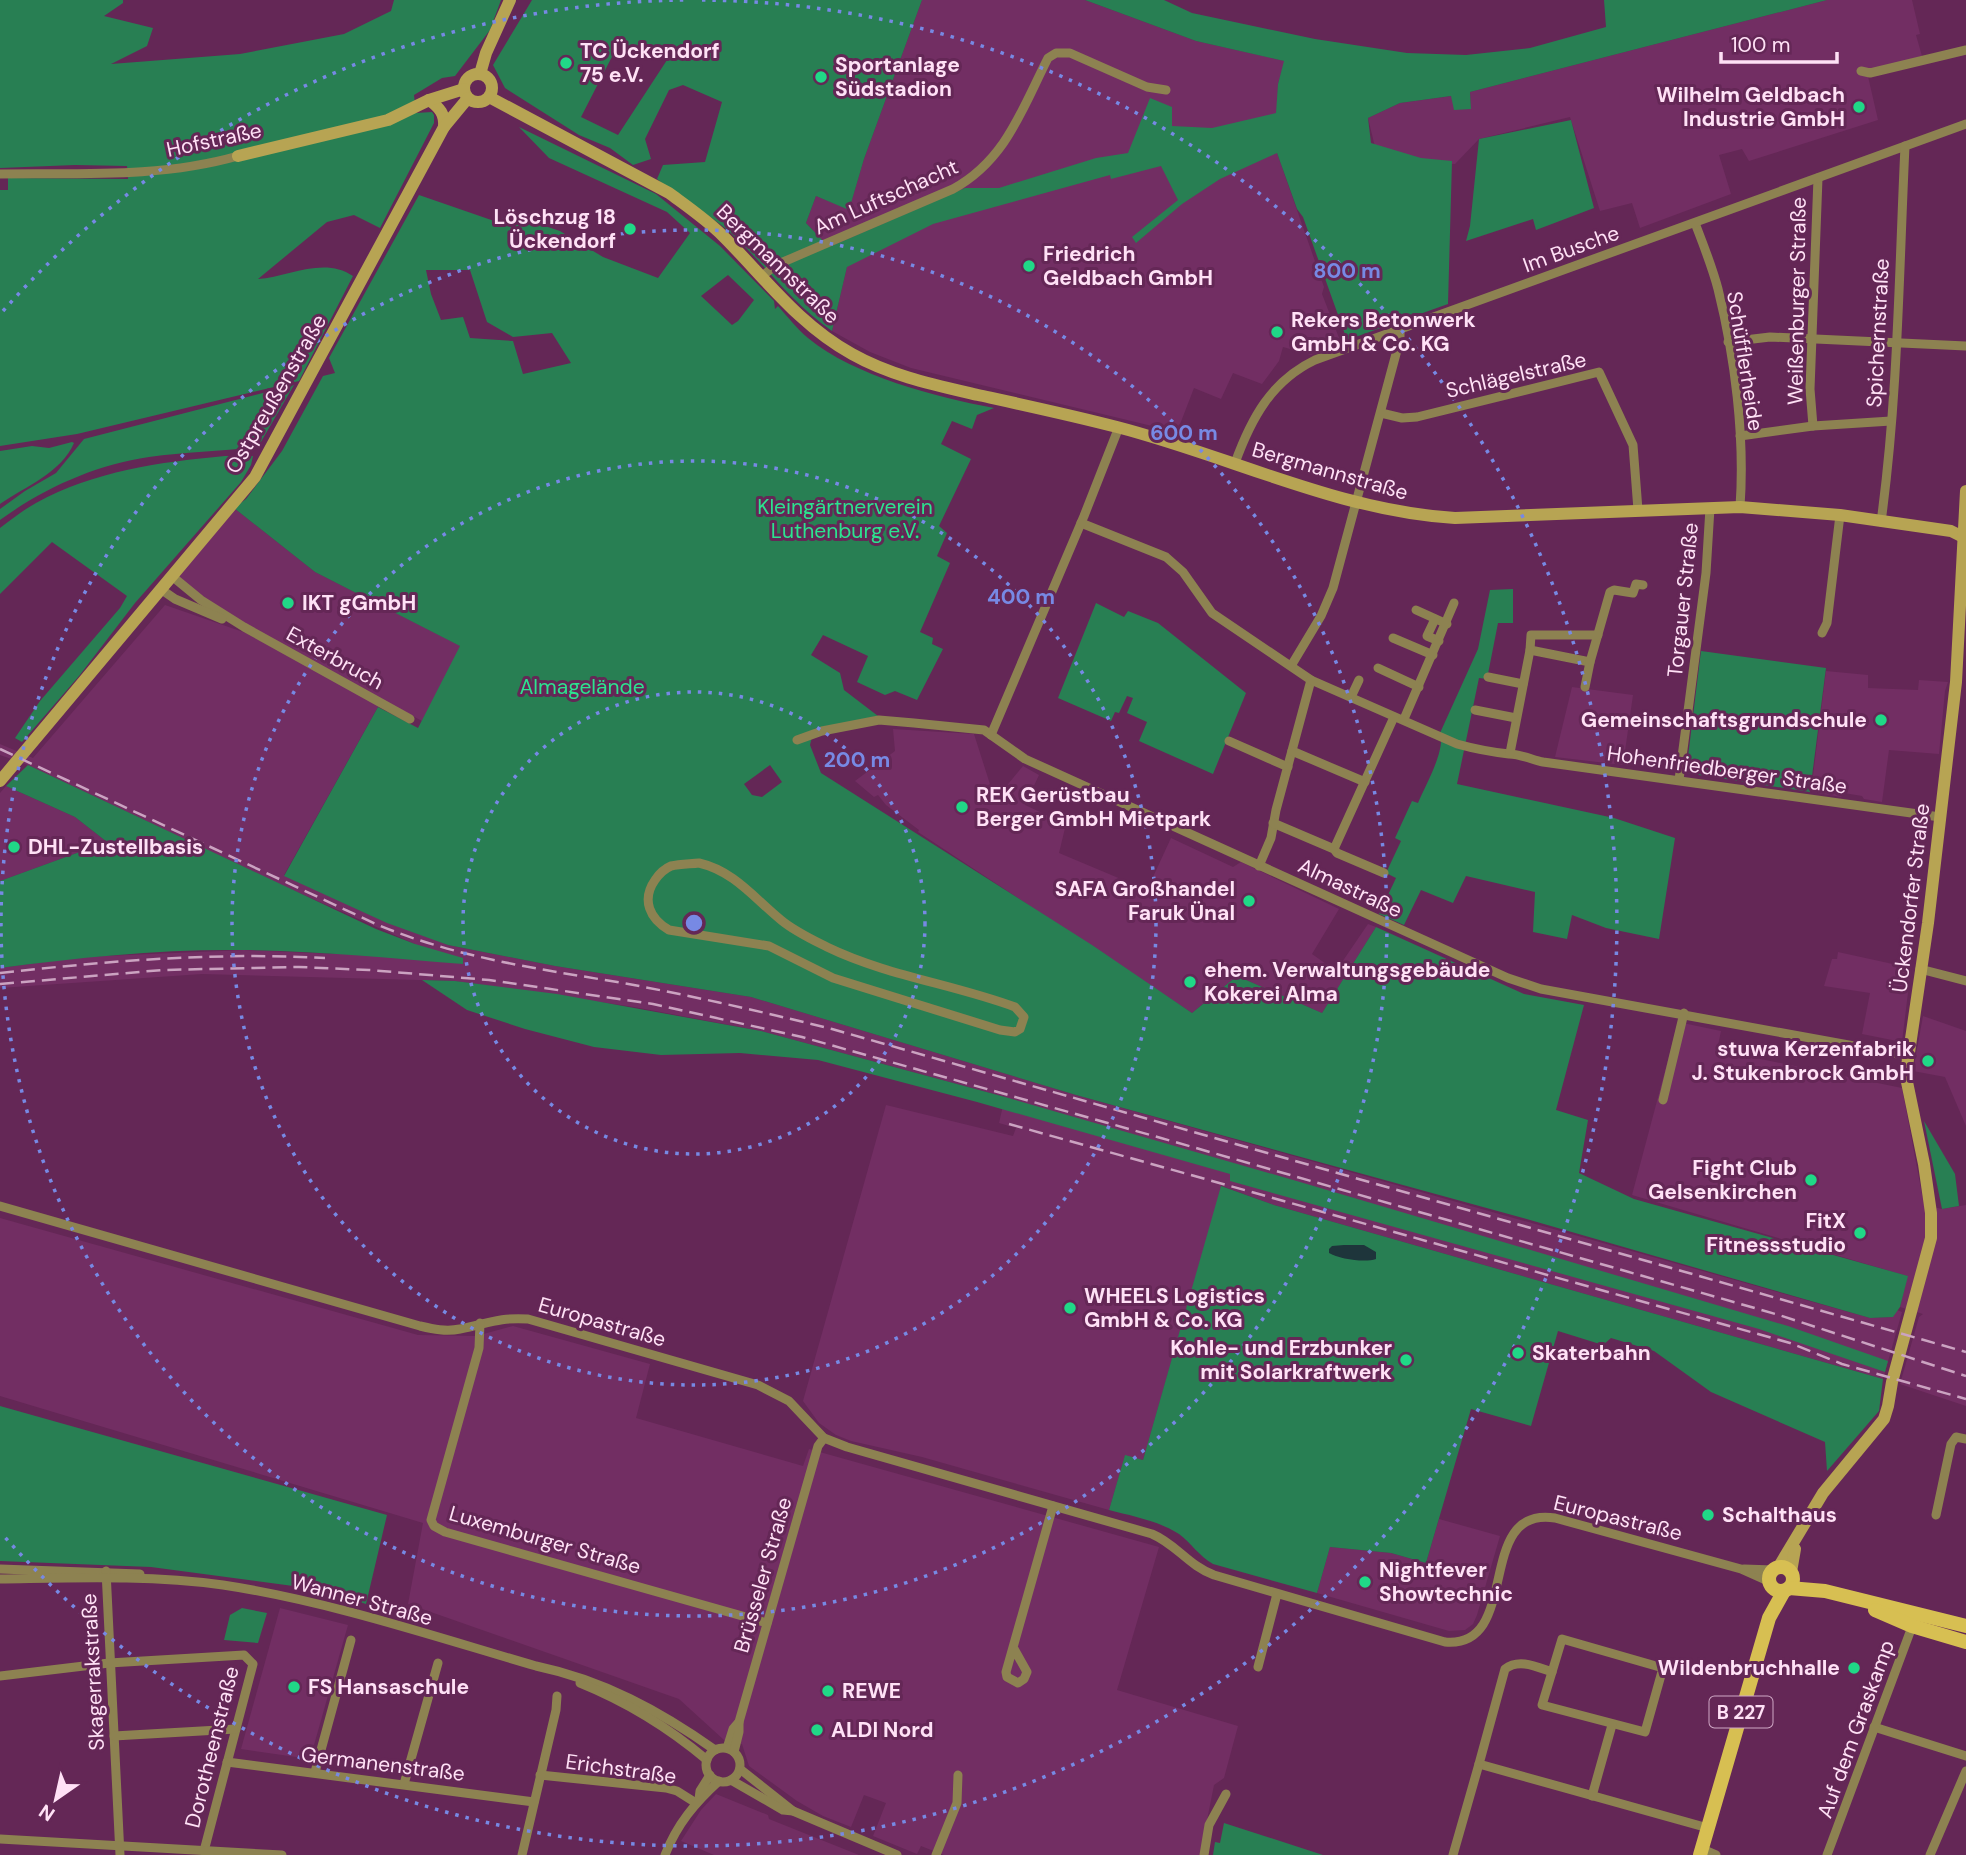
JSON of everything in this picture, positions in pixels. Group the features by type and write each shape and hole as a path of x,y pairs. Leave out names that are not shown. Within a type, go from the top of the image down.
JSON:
{"main road":[{"path":"1781,1579 1914,1620 1966,1642"},
{"name":"B 227","path":"1701,1852 1781,1579"},
{"path":"1914,1620 1966,1626"}],"street":[{"path":"480,75 486,53 510,0"},
{"path":"1861,71 1870,73 1966,50"},
{"name":"Am Luftschacht","path":"761,277 776,265 953,189 979,173 1006,141 1048,58 1056,53 1070,53 1147,87 1167,90"},
{"path":"480,75 490,81 492,89 489,97 481,102 466,93 471,76 480,75"},
{"name":"Hofstraße","path":"0,174 168,171 203,166 388,120 429,100 466,93"},
{"name":"Ostpreußenstraße","path":"0,781 173,577 265,461 444,127 466,93"},
{"name":"Bergmannstraße","path":"489,97 669,194 693,210 722,235 789,307 823,336 853,355 889,371 937,386 1119,427 1357,502 1415,514 1455,517 1740,507 1840,515 1951,531 1964,538"},
{"path":"429,100 441,111 444,127"},
{"name":"Im Busche","path":"1235,463 1259,410 1273,390 1284,379 1315,360 1966,124"},
{"name":"Spichernstraße","path":"1881,522 1896,343 1905,146"},
{"name":"Weißenburger Straße","path":"1813,426 1810,390 1818,178"},
{"name":"Schüfflerheide","path":"1695,223 1718,289 1728,342 1740,436 1740,507"},
{"path":"1291,666 1327,603 1381,413 1400,340 1400,329"},
{"path":"1728,342 1754,337 1966,345"},
{"name":"Schlägelstraße","path":"1381,413 1402,418 1417,417 1599,372 1633,445 1638,510"},
{"path":"1740,436 1813,426 1891,421"},
{"path":"991,734 1119,427"},
{"name":"Ückendorfer Straße","path":"1781,1579 1797,1538 1823,1493 1884,1419 1928,1256 1932,1226 1924,1164 1907,1082 1956,682 1966,491"},
{"name":"Torgauer Straße","path":"1679,780 1706,573 1710,508"},
{"path":"1822,633 1827,623 1840,515"},
{"name":"Hohenfriedberger Straße","path":"1081,523 1166,557 1183,572 1212,613 1277,660 1311,680 1457,744 1543,762 1940,817"},
{"name":"Exterbruch","path":"173,577 201,600 244,627 410,719"},
{"path":"1585,687 1611,591 1633,593 1636,584 1643,585"},
{"name":"Exterbruch","path":"162,590 195,608 244,627"},
{"path":"1404,719 1454,603"},
{"path":"1416,610 1447,624"},
{"path":"1435,619 1427,636 1439,641"},
{"path":"1510,753 1531,635 1598,635"},
{"path":"1393,638 1433,655"},
{"path":"1530,650 1590,662"},
{"path":"1378,668 1419,687"},
{"path":"1488,677 1523,684"},
{"path":"1259,866 1271,838 1311,680"},
{"path":"1351,697 1359,680"},
{"path":"1475,710 1516,718"},
{"path":"1334,849 1394,717"},
{"name":"Almastraße","path":"797,740 822,731 879,720 984,730 1025,760 1508,978 1541,989 1909,1056"},
{"path":"1229,741 1288,767"},
{"path":"1292,751 1365,782"},
{"path":"1273,823 1384,873"},
{"path":"699,863 713,866 744,886 783,922 828,947 900,975 1001,1002 1021,1012 1024,1017 1020,1029 1010,1033 845,982 769,946 669,930 651,915 647,898 650,888 662,871 670,867 699,863"},
{"path":"1920,969 1966,981"},
{"path":"1663,1100 1684,1013"},
{"name":"Europastraße","path":"0,1206 420,1326 437,1330 458,1330 508,1317 528,1318 758,1385 789,1401 824,1438 846,1447 1152,1534 1175,1547 1205,1572 1438,1640 1463,1642 1479,1632 1484,1625 1510,1541 1521,1524 1538,1517 1555,1518 1781,1579"},
{"name":"Luxemburger Straße","path":"480,1323 479,1348 431,1520 434,1526 767,1622"},
{"path":"1936,1515 1951,1444 1954,1439 1960,1437 1966,1439"},
{"name":"Brüsseler Straße","path":"731,1750 740,1732 739,1722 767,1622 818,1447 824,1438"},
{"path":"1013,1647 1053,1506"},
{"name":"Wanner Straße","path":"0,1569 176,1580 236,1588 314,1604 566,1672 643,1703 715,1750"},
{"name":"Wanner Straße","path":"0,1579 105,1574"},
{"name":"Skagerrakstraße","path":"105,1574 120,1851"},
{"path":"1258,1667 1278,1594"},
{"name":"Auf dem Graskamp","path":"1827,1855 1914,1620"},
{"path":"1562,1639 1663,1668 1645,1732 1612,1725 1542,1705 1562,1639"},
{"path":"316,1772 351,1640"},
{"name":"Dorotheenstraße","path":"109,1664 244,1655 253,1664 204,1851"},
{"path":"404,1784 438,1663"},
{"path":"1453,1855 1505,1669 1520,1663 1552,1672"},
{"path":"0,1676 109,1664"},
{"name":"Wanner Straße","path":"536,1666 603,1692 638,1710 707,1760"},
{"path":"522,1855 557,1696"},
{"path":"1592,1796 1612,1725"},
{"path":"1874,1727 1966,1756"},
{"path":"114,1736 236,1729"},
{"path":"719,1781 710,1774 707,1760 715,1750 731,1750 739,1760 740,1769 793,1811 897,1855"},
{"name":"Germanenstraße","path":"227,1762 534,1802"},
{"path":"1479,1764 1708,1828"},
{"path":"731,1780 740,1769"},
{"path":"1930,1855 1966,1771"},
{"path":"697,1801 710,1774"},
{"name":"Erichstraße","path":"540,1775 666,1788 697,1801"},
{"path":"936,1855 957,1803 958,1775"},
{"path":"665,1855 679,1825 697,1801 719,1781 731,1780 783,1810 793,1811"},
{"path":"1204,1855 1209,1825 1226,1794"},
{"path":"0,1839 120,1851 282,1855"},
{"path":"1701,1852 1716,1855"}],"shaded area":[{"path":"922,0 1085,0 1196,41 1285,61 1278,84 1277,153 1324,287 1322,294 1341,343 1311,355 1283,347 1279,361 1262,384 1233,373 1221,399 1194,388 1177,432 911,368 870,352 832,331 847,267 806,223 816,196 849,209 864,159"},
{"path":"1827,0 1912,0 1920,34 1916,35 1922,56 1867,72 1878,120 1749,161 1742,149 1719,155 1731,194 1640,228 1632,203 1600,211 1570,117 1479,139 1455,164 1423,162 1375,147 1368,118 1400,103 1452,96 1471,108 1470,92"},
{"path":"234,508 315,572 463,647 422,721 249,627 202,598 175,577"},
{"path":"165,605 246,633 379,705 284,875 448,945 555,966 751,997 1076,1095 1870,1318 1892,1317 1897,1310 1902,1312 1883,1379 1274,1205 1222,1186 1143,1460 1125,1456 1109,1510 836,1435 819,1423 803,1401 886,1105 1013,1136 1016,1128 999,1123 1005,1097 761,1031 634,1007 455,981 202,974 0,988 0,968 81,957 244,950 335,954 415,944 279,884 28,765 0,755 0,744 33,758"},
{"name":"Gemeinschaftsgrundschule","path":"1826,671 1868,675 1868,688 1918,690 1919,680 1948,682 1939,754 1889,750 1882,802 1844,793 1841,797 1811,792"},
{"path":"1572,687 1633,695 1623,765 1555,757"},
{"path":"893,729 974,734 995,800 1023,766 1039,775 1025,805 1066,824 1059,853 1147,890 1171,838 1233,867 1241,862 1339,909 1312,954 1336,971 1368,924 1376,927 1322,1013 1237,976 1192,1013 918,832 919,830 886,805 878,795 874,797 855,781 895,751"},
{"path":"6,786 75,817 107,842 0,881 0,793"},
{"path":"1838,952 1911,968 1902,1042 1862,1034 1870,993 1824,986 1832,959 1837,959"},
{"path":"1923,1016 1966,1031 1966,1126 1945,1077 1913,1071"},
{"path":"1678,1022 1721,1031 1717,1050 1902,1088 1924,1205 1942,1209 1966,1205 1966,1406 1900,1384 1919,1317 1923,1314 1900,1307 1907,1276 1632,1195"},
{"path":"0,1218 418,1335 476,1336 513,1326 650,1364 636,1418 803,1466 809,1449 1159,1547 1117,1690 1238,1726 1224,1778 1214,1785 1200,1855 944,1855 921,1846 917,1854 873,1836 886,1803 864,1795 851,1827 823,1816 797,1801 749,1766 742,1744 724,1740 679,1699 408,1604 423,1523 0,1396"},
{"path":"1364,1245 1376,1252 1376,1259 1352,1260 1329,1253 1332,1246"},
{"path":"1439,1519 1500,1536 1477,1615 1473,1624 1465,1630 1449,1631 1317,1593 1330,1547 1391,1553 1426,1563"},
{"name":"FS Hansaschule","path":"280,1608 348,1625 310,1759 241,1749"},
{"path":"716,1794 768,1815 769,1819 859,1855 714,1855 681,1841 701,1810"}],"green space":[{"path":"0,0 123,0 123,3 104,16 153,28 147,46 111,64 240,54 344,34 391,11 394,0 501,0 490,30 455,76 442,78 414,95 416,113 432,112 434,123 380,228 354,215 327,222 258,279 318,268 342,270 353,276 299,381 77,434 0,446 0,190 8,190 8,178 128,179 127,166 0,168"},
{"path":"532,0 922,0 864,159 849,210 816,196 806,223 829,247 965,188 999,188 1096,158 1128,153 1150,98 1172,107 1172,126 1212,128 1276,113 1278,84 1284,61 1196,41 1085,0 1164,0 1192,13 1315,39 1407,53 1466,55 1530,48 1606,27 1604,0 1827,0 1470,92 1471,109 1454,110 1451,96 1400,103 1368,118 1371,143 1421,158 1452,161 1448,304 1347,340 1277,153 1220,179 1182,204 1136,243 1132,237 1178,200 1161,166 1111,179 1110,175 933,224 847,267 832,331 794,299 730,232 657,179 663,165 705,162 722,102 683,85 669,90 645,139 651,159 633,165 610,148 579,135 505,88 493,65","holes":["618,45 667,60 618,135 581,117"]},
{"path":"1571,120 1594,208 1536,230 1533,219 1466,241 1479,139"},
{"path":"519,127 656,194 720,246 774,301 775,309 778,306 804,334 827,351 872,374 897,383 994,408 977,415 972,429 952,421 941,444 971,459 939,526 947,533 937,556 950,563 920,632 933,638 932,644 943,649 917,700 895,691 885,695 857,682 868,656 823,635 811,655 840,673 844,690 878,716 814,729 810,745 821,773 1092,945 1192,1013 1237,976 1322,1013 1376,927 1524,994 1584,1005 1556,1110 1588,1120 1579,1173 1634,1199 1908,1276 1900,1307 1893,1317 1870,1318 1523,1218 1076,1095 751,997 555,966 448,945 387,923 284,876 378,707 418,728 460,646 315,572 234,508 246,499 282,451 323,376 335,373 329,358 419,195 500,223 506,213 560,231 603,257 658,278 690,233 667,212 549,158","holes":["426,270 470,270 487,322 513,337 552,333 571,363 523,374 513,341 470,338 463,317 441,320 431,294","728,275 754,300 732,325 701,296","770,765 782,782 762,797 752,795 744,784"]},
{"path":"294,385 258,447 149,457 109,466 52,488 0,520 0,509 56,473 84,439"},
{"path":"74,443 68,453 52,471 0,504 0,451 32,446 49,448"},
{"path":"225,456 253,456 241,482 135,603 79,676 22,742 15,738 40,701 120,608 127,596 52,542 0,594 0,528 36,503 81,483 152,465"},
{"path":"1513,589 1513,623 1498,623 1487,679 1479,678 1457,784 1614,818 1675,838 1659,939 1606,928 1572,915 1567,939 1533,932 1535,892 1466,876 1453,903 1421,890 1404,925 1379,914 1396,878 1386,873 1401,841 1395,838 1412,801 1418,803 1434,768 1440,749 1440,733 1478,649 1490,590"},
{"path":"1096,603 1124,617 1128,611 1158,623 1246,693 1213,774 1139,741 1147,722 1127,713 1133,698 1127,696 1119,713 1115,712 1111,721 1058,698"},
{"path":"1701,651 1826,668 1810,792 1686,773"},
{"path":"28,765 376,929 463,958 463,964 326,953 214,950 122,954 0,968 0,881 107,842 75,817 6,786"},
{"path":"422,980 455,981 557,994 761,1031 1005,1097 1300,1182 1788,1326 1888,1361 1885,1372 1759,1329 1230,1181 1230,1174 818,1060 740,1053 661,1055 594,1047 467,1010"},
{"path":"1924,1121 1955,1174 1959,1206 1942,1209"},
{"path":"1221,1186 1274,1205 1883,1379 1879,1411 1827,1471 1825,1442 1711,1392 1654,1351 1611,1338 1603,1345 1558,1331 1531,1426 1471,1409 1426,1563 1391,1553 1330,1547 1317,1593 1213,1564 1171,1529 1109,1510 1125,1455 1143,1460"},
{"path":"0,1406 387,1515 366,1604 323,1590 151,1567 0,1561"},
{"path":"242,1608 267,1613 258,1643 224,1640 230,1615"},
{"path":"1224,1823 1323,1855 1213,1855 1215,1842 1220,1843"}],"railway":[{"path":"0,749 378,925 438,946 499,961 702,999 832,1029 1966,1352"},
{"path":"0,973 162,959 243,956 325,958"},
{"path":"0,984 162,970 299,967 489,980 653,1004 802,1037 1161,1138 1779,1315 1966,1376"},
{"path":"1009,1124 1790,1343 1842,1364 1966,1399"}],"place":[{"name":"TC Ückendorf 75 e.V.","path":"566,63"},
{"name":"Sportanlage Südstadion","path":"821,77"},
{"name":"Wilhelm Geldbach Industrie GmbH","path":"1859,107"},
{"name":"Löschzug 18 Ückendorf","path":"630,229"},
{"name":"Friedrich Geldbach GmbH","path":"1029,266"},
{"name":"Rekers Betonwerk GmbH & Co. KG","path":"1277,332"},
{"name":"IKT gGmbH","path":"288,603"},
{"name":"Gemeinschaftsgrundschule","path":"1881,720"},
{"name":"REK Gerüstbau Berger GmbH Mietpark","path":"962,807"},
{"name":"DHL-Zustellbasis","path":"14,847"},
{"name":"SAFA Großhandel Faruk Ünal","path":"1249,901"},
{"name":"ehem. Verwaltungsgebäude Kokerei Alma","path":"1190,982"},
{"name":"stuwa Kerzenfabrik J. Stukenbrock GmbH","path":"1928,1061"},
{"name":"Fight Club Gelsenkirchen","path":"1811,1180"},
{"name":"FitX Fitnessstudio","path":"1860,1233"},
{"name":"WHEELS Logistics GmbH & Co. KG","path":"1070,1308"},
{"name":"Skaterbahn","path":"1518,1353"},
{"name":"Kohle- und Erzbunker mit Solarkraftwerk","path":"1406,1360"},
{"name":"Schalthaus","path":"1708,1515"},
{"name":"Nightfever Showtechnic","path":"1365,1582"},
{"name":"Wildenbruchhalle","path":"1854,1668"},
{"name":"FS Hansaschule","path":"294,1687"},
{"name":"REWE","path":"828,1691"},
{"name":"ALDI Nord","path":"817,1730"}],"park label":[{"name":"Kleingärtnerverein Luthenburg e.V.","path":"845,519"},
{"name":"Almagelände","path":"582,687"}]}
